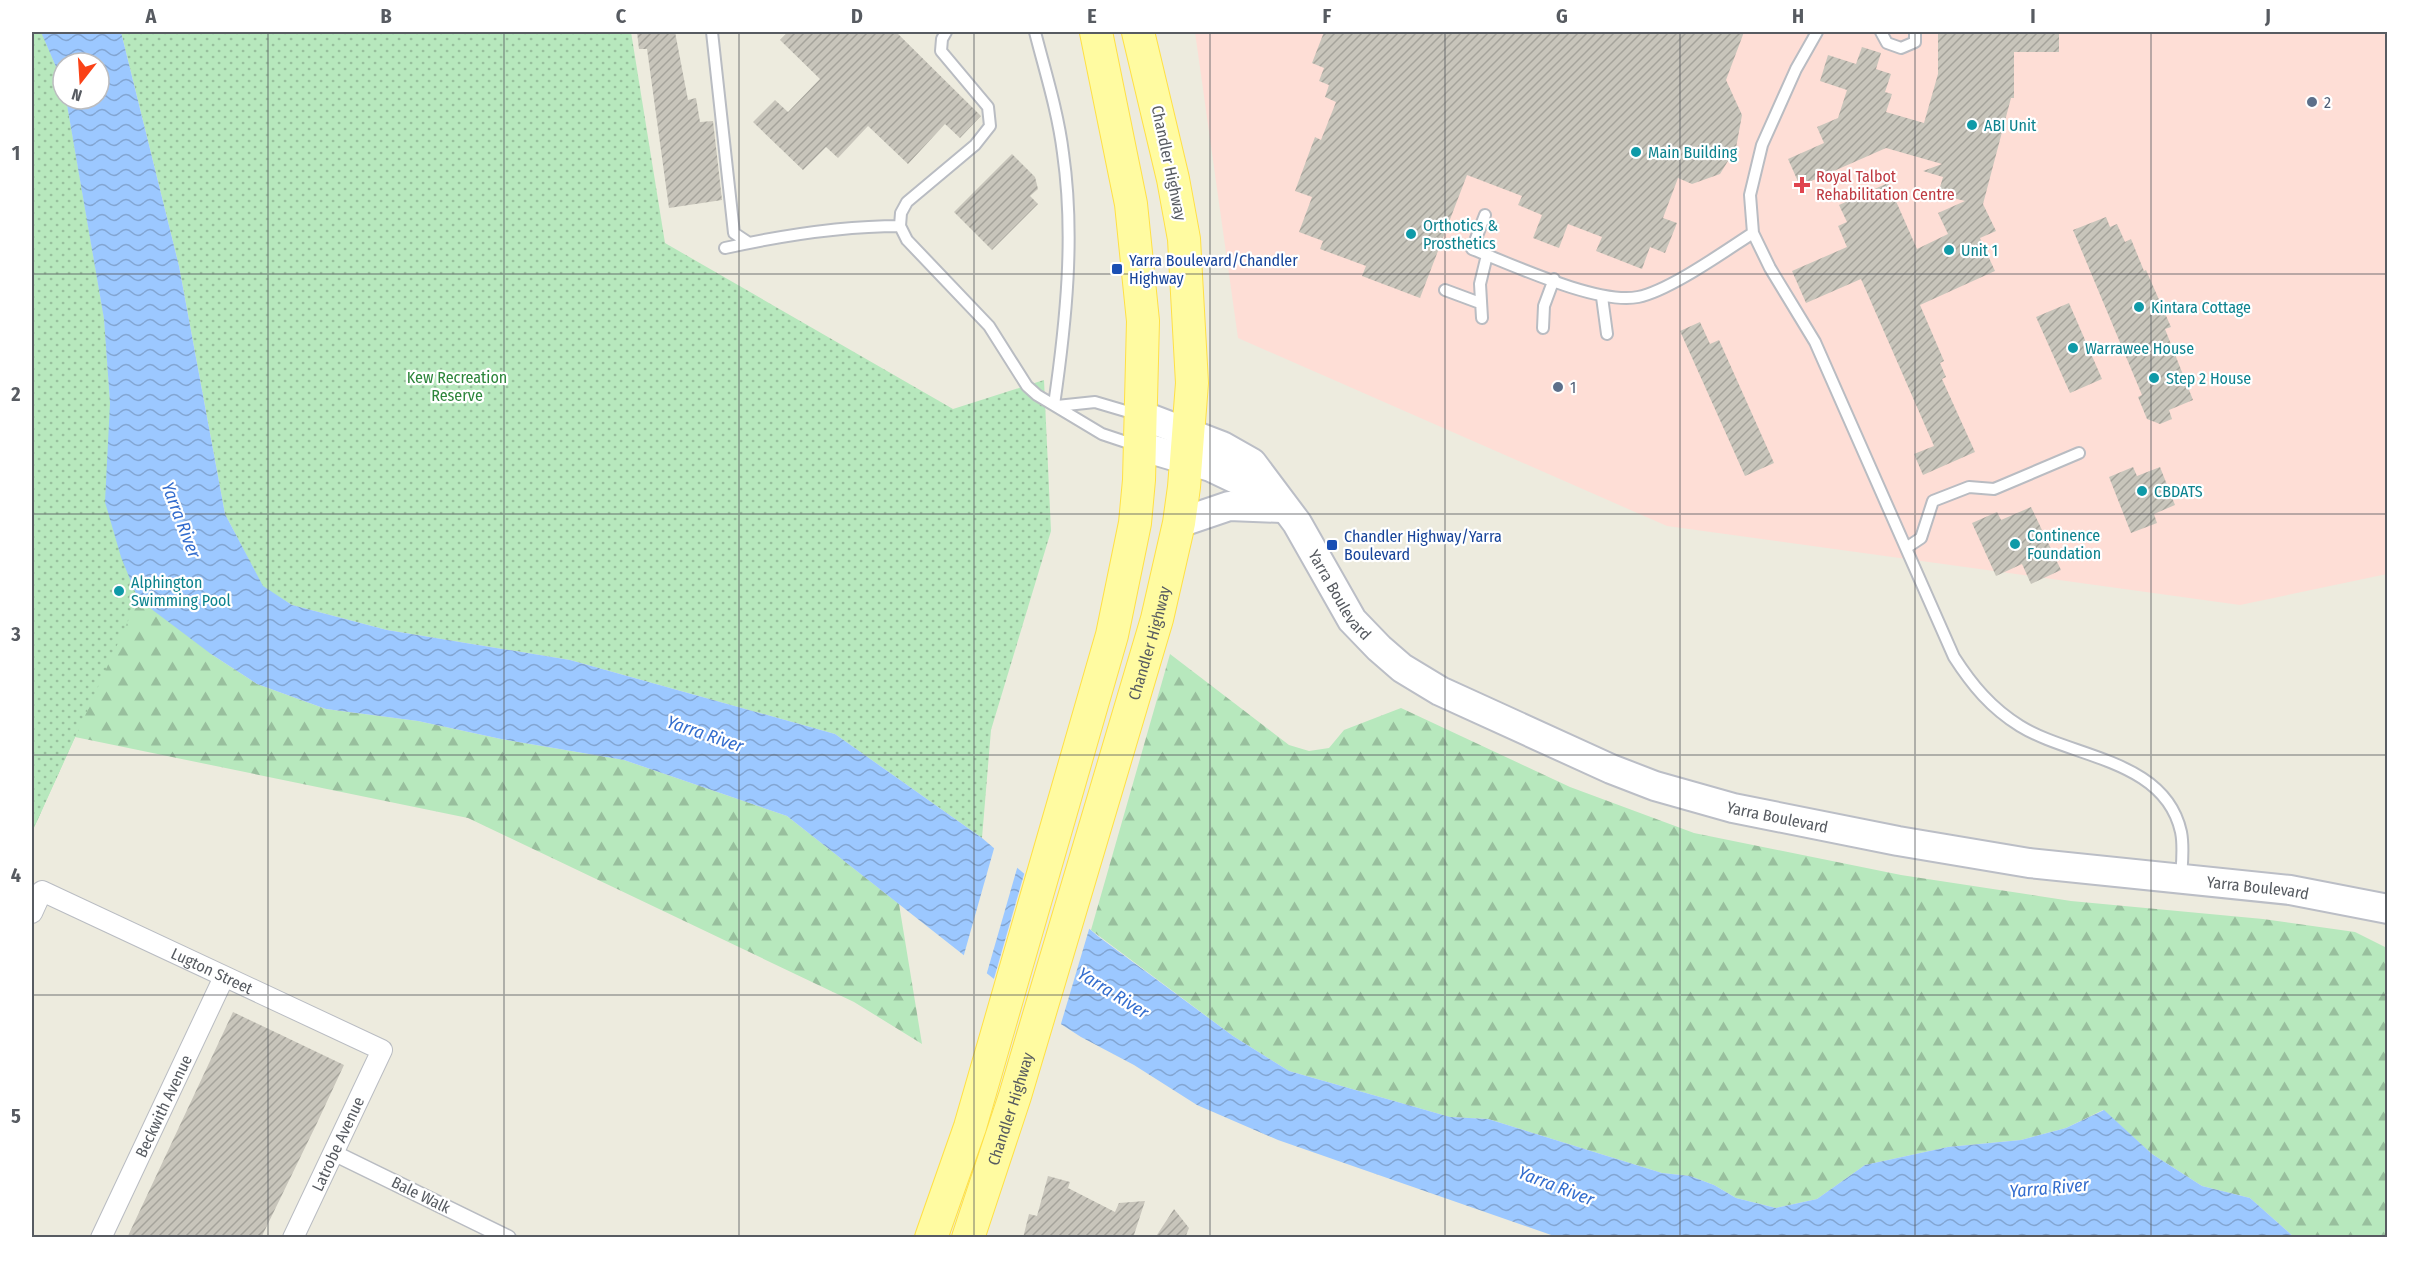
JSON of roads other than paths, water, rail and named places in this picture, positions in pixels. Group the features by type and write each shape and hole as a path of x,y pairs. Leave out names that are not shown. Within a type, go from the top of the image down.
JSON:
{"main road":[{"name":"Chandler Highway","path":"931,1238 970,1127 1112,635 1122,594 1134,523 1140,446 1143,321 1136,242 1111,98 1096,32"},
{"name":"Chandler Highway","path":"968,1238 999,1149 1157,619 1179,524 1188,446 1192,383 1184,239 1173,179 1138,32"},
{"name":"Yarra Boulevard","path":"1141,415 1188,446"},
{"name":"Yarra Boulevard","path":"1140,446 1188,446 1246,459 1258,470 1283,504 1352,620 1402,668 1440,691 1611,769 1690,797 1785,820 1981,855 2290,890 2388,909"},
{"path":"1179,524 1229,506 1283,504"}],"street":[{"name":"Lugton Street","path":"32,913 42,891 382,1050"},
{"name":"Beckwith Avenue","path":"101,1238 224,977"},
{"name":"Latrobe Avenue","path":"293,1238 382,1050"},
{"name":"Bale Walk","path":"333,1153 508,1238"}],"lane":[{"path":"712,32 734,233 749,243"},
{"path":"946,32 942,39 941,51 988,107 990,126 975,146 907,202 900,213 900,226 906,240 989,326 1027,386 1102,435 1140,446"},
{"path":"1035,32 1063,153 1069,256 1063,344 1055,405"},
{"path":"1817,32 1762,145 1750,195 1753,232 1770,268 1815,342 1954,657 1971,683 1989,702 2020,726 2136,775 2162,796 2181,831 2181,879"},
{"path":"1881,32 1887,43 1901,48 1915,42 1915,32"},
{"path":"1485,215 1472,249 1602,297 1616,299 1650,294 1669,286 1753,232"},
{"path":"726,248 784,235 853,226 900,226"},
{"path":"1482,318 1480,284 1487,255"},
{"path":"1543,328 1544,306 1554,279"},
{"path":"1445,290 1480,303"},
{"path":"1602,297 1607,334"},
{"path":"1055,405 1095,402 1141,415"},
{"path":"1906,548 1922,538 1933,501 1969,487 1995,489 2079,453"}],"water":[{"name":"Yarra River","path":"41,32 121,32 179,266 225,514 263,586 292,605 387,630 570,660 835,734 982,838 1099,937 1233,1036 1289,1071 1450,1117 1488,1119 1662,1173 1690,1176 1714,1185 1736,1198 1776,1208 1817,1199 1865,1165 1948,1147 2021,1140 2066,1128 2104,1110 2152,1154 2202,1186 2250,1198 2294,1237 1557,1237 1278,1140 1197,1105 1134,1065 1081,1037 1008,990 787,816 624,760 501,739 418,721 326,709 257,684 211,654 138,599 121,557 105,502 110,403 104,319 68,111 111,111 111,51 51,51 51,55"}],"place":[{"name":"2","path":"2312,102"},
{"name":"ABI Unit","path":"1972,125"},
{"name":"Main Building","path":"1636,152"},
{"name":"Royal Talbot Rehabilitation Centre","path":"1802,185"},
{"name":"Orthotics & Prosthetics","path":"1411,234"},
{"name":"Unit 1","path":"1949,250"},
{"name":"Yarra Boulevard/Chandler Highway","path":"1117,269"},
{"name":"Kintara Cottage","path":"2139,307"},
{"name":"Warrawee House","path":"2073,348"},
{"name":"Step 2 House","path":"2154,378"},
{"name":"1","path":"1558,387"},
{"name":"CBDATS","path":"2142,491"},
{"name":"Continence Foundation","path":"2015,544"},
{"name":"Chandler Highway/Yarra Boulevard","path":"1332,545"},
{"name":"Alphington Swimming Pool","path":"119,591"}],"park label":[{"name":"Kew Recreation Reserve","path":"457,386"}]}
